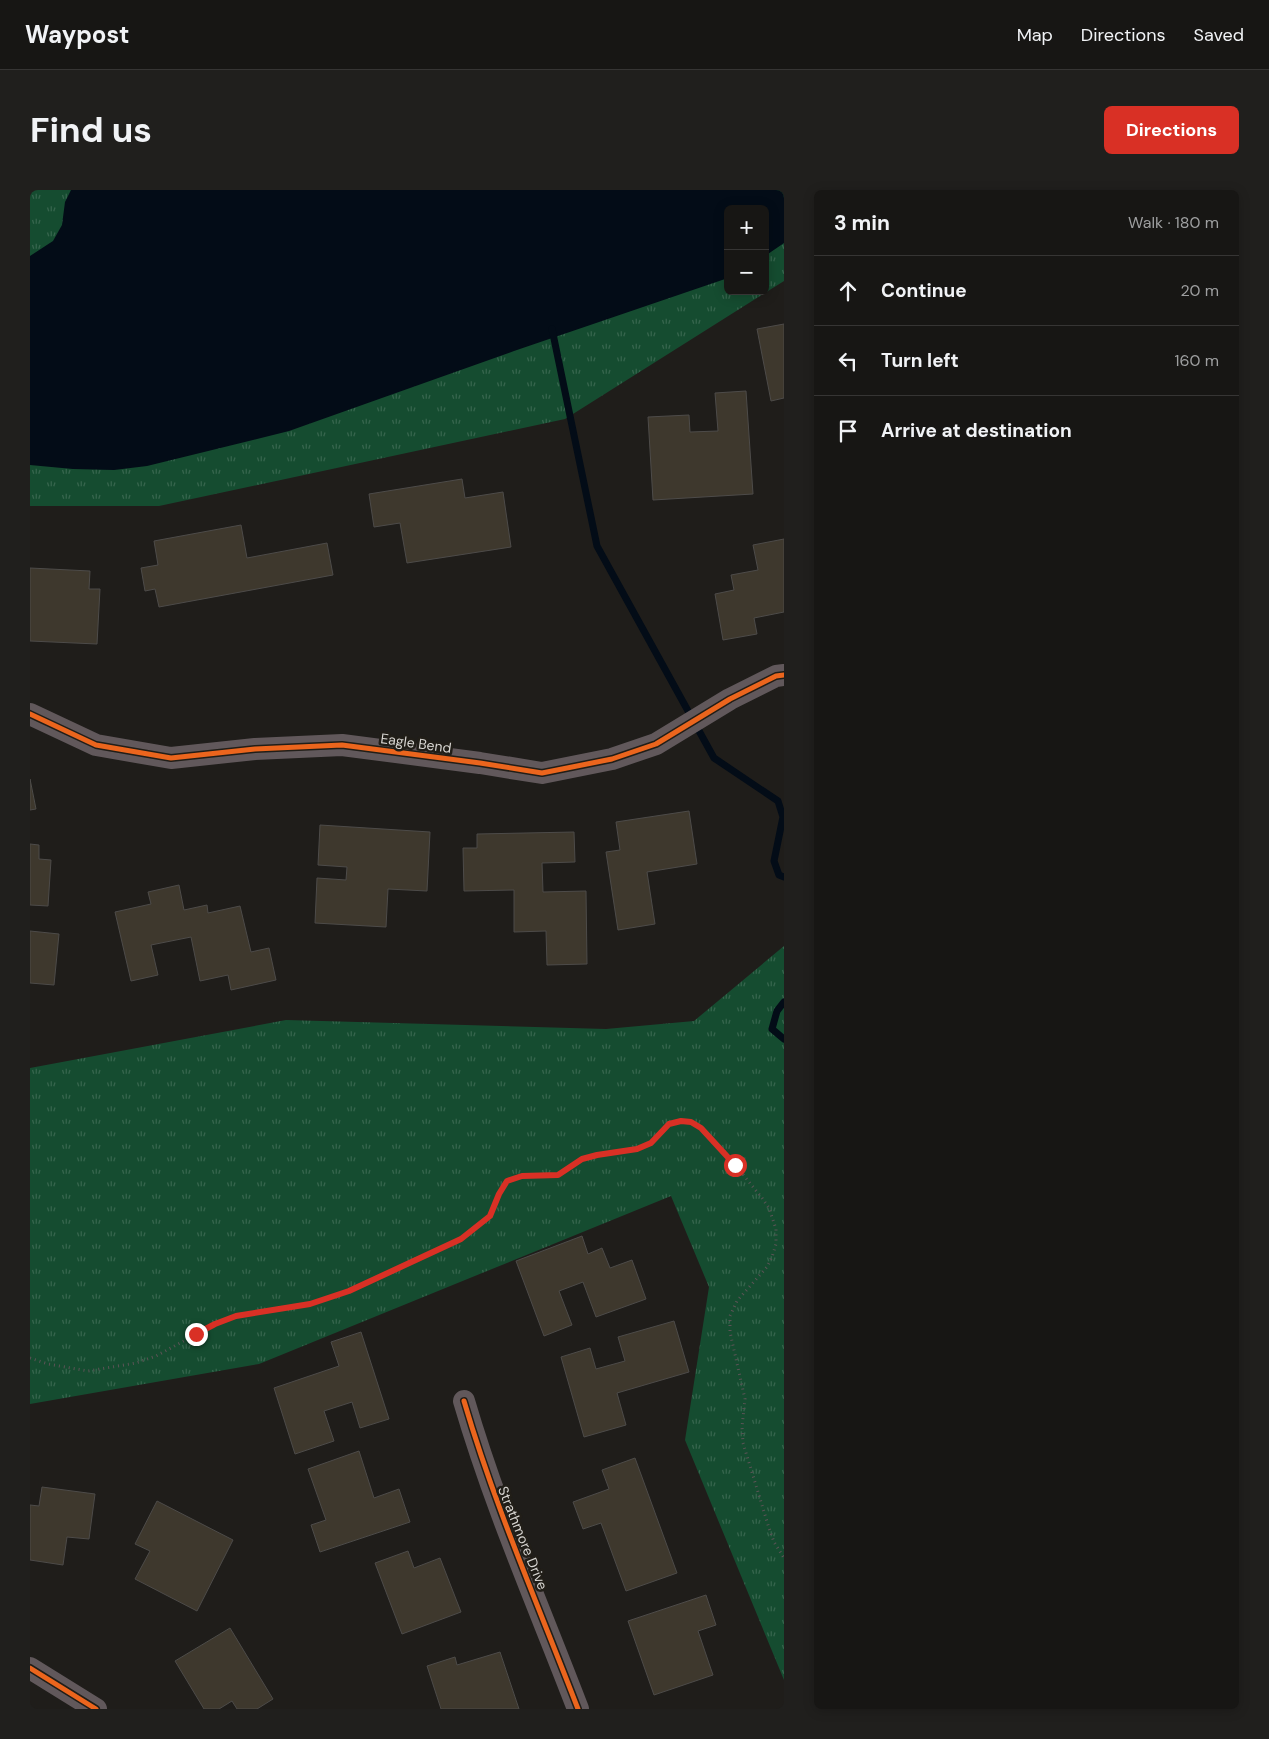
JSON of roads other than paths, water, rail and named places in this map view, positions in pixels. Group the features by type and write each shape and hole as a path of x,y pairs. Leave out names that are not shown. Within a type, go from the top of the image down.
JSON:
{"street":[{"name":"Eagle Bend","path":"30,714 96,745 171,758 255,749 342,745 542,773 612,759 656,744 730,698 776,676 784,675"},
{"name":"Strathmore Drive","path":"464,1401 480,1458 498,1508 578,1709"},
{"path":"30,1668 96,1709"}],"waterway":[{"path":"552,329 597,546 714,758 778,801 783,817 774,861 779,875 784,877"},
{"path":"784,1002 777,1011 772,1029 784,1039"}]}
